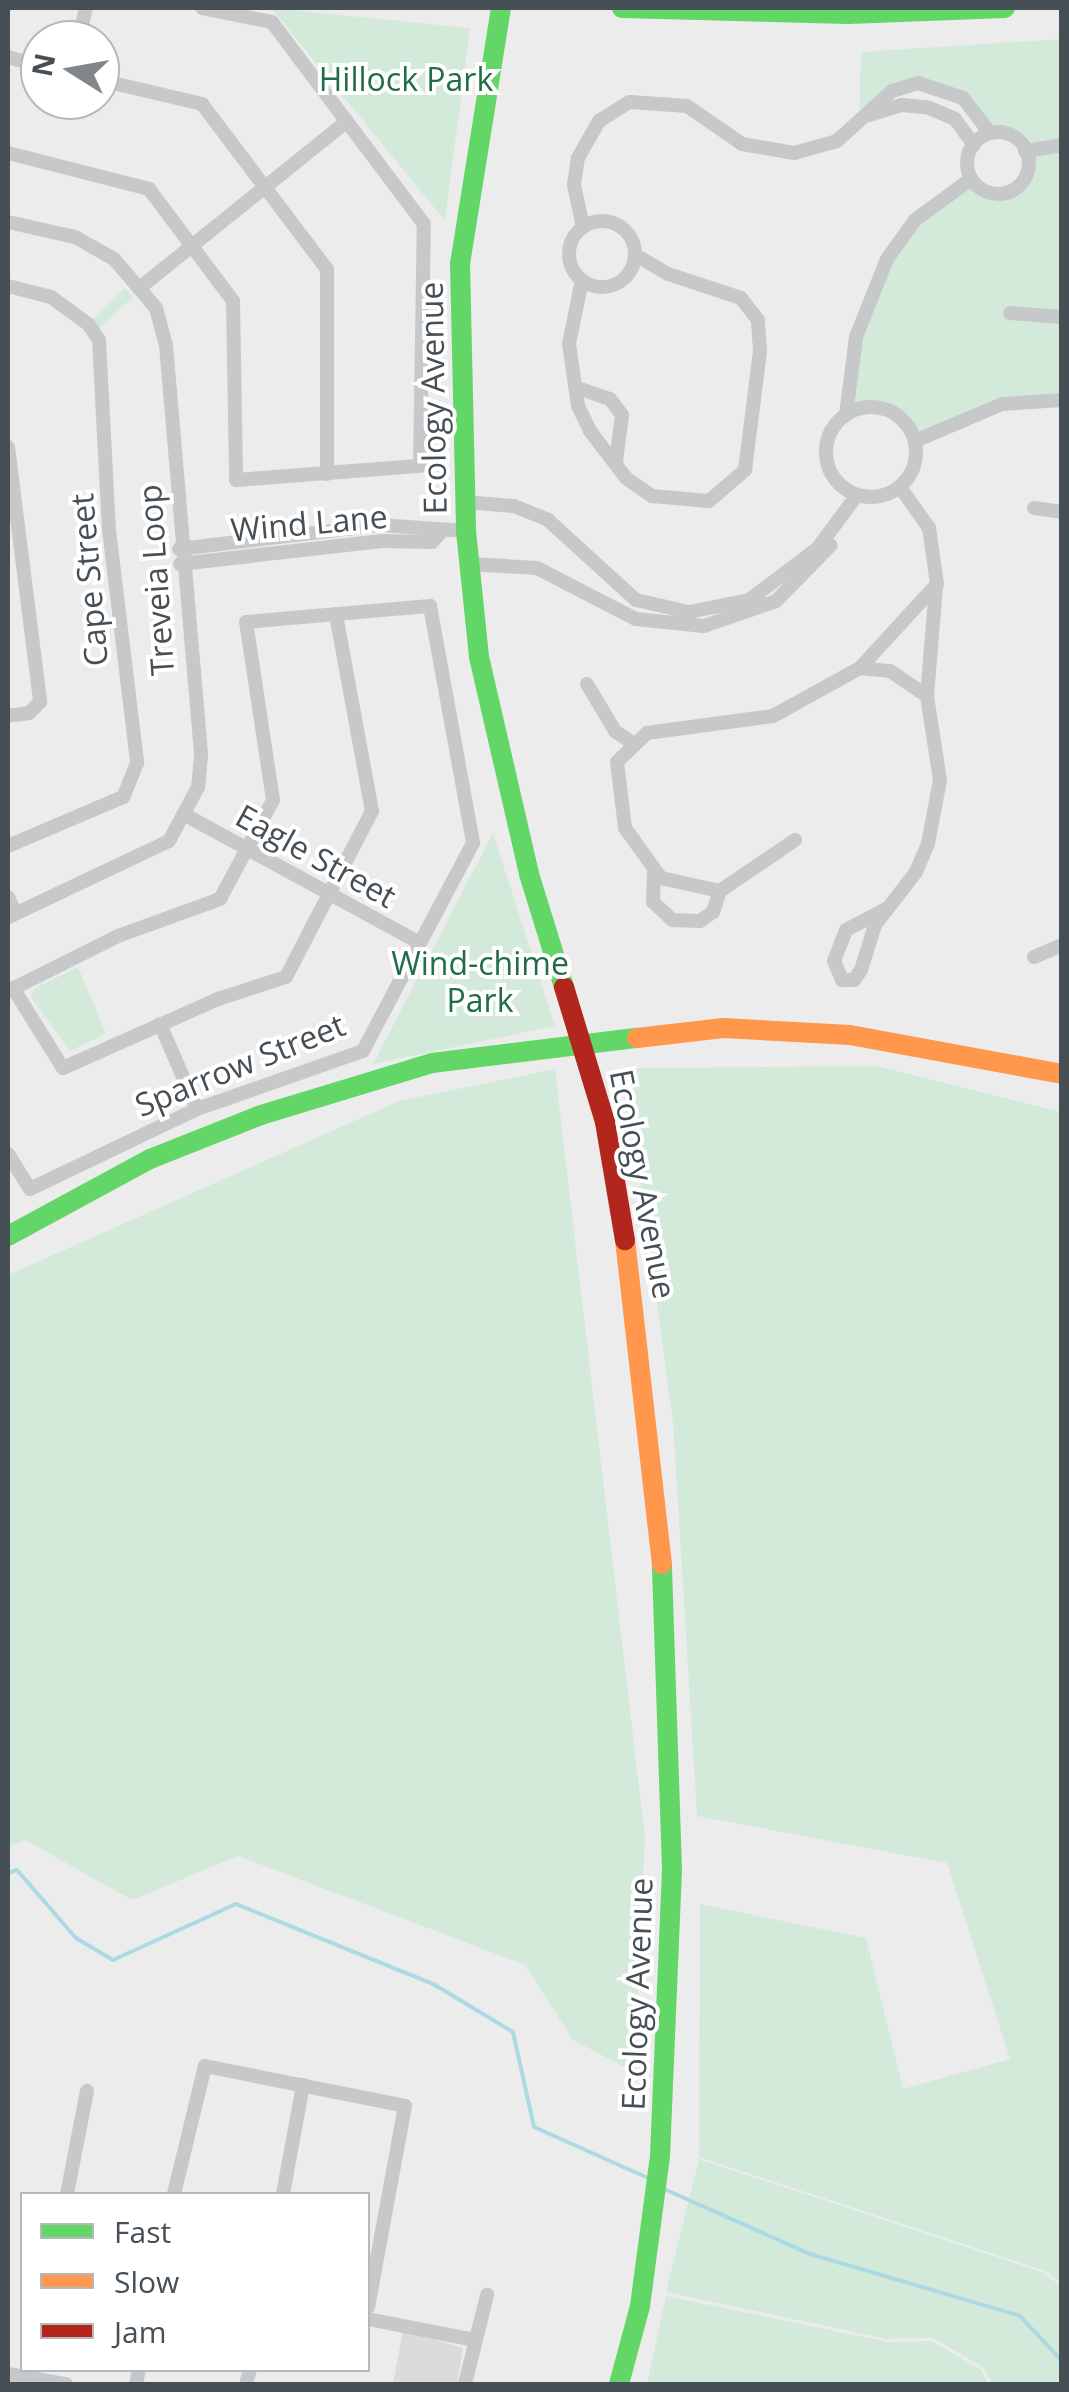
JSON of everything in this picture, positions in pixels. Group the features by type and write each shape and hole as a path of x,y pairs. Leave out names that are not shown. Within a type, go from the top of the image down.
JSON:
{"street":[{"path":"8,152 149,189 233,301 236,480 420,466 424,224 272,22 202,8"},
{"name":"Ecology Avenue","path":"501,8 460,263 464,502 479,657 529,874 584,1041 620,1202 656,1458 672,1870 660,2156 640,2306 619,2384"},
{"path":"622,8 848,14 1005,8"},
{"path":"120,85 202,104 327,269 327,474"},
{"path":"583,226 603,220 622,227 635,254 748,302 760,351 751,444 731,488 709,501 672,502 626,478 590,431 575,387 570,321 582,280 569,253 583,226 574,185 578,158 599,121 630,102 687,106 742,144 784,154 837,141 903,86 941,86 980,114 990,133"},
{"path":"868,116 902,104 927,108 954,119 974,145"},
{"path":"8,222 75,237 142,286 347,121"},
{"path":"990,133 1016,135 1024,151 1023,182 1006,194 986,192 970,178 967,161 974,145 990,133"},
{"path":"1024,151 1062,145"},
{"path":"860,496 835,478 826,452 846,415 856,337 887,260 915,220 970,178"},
{"path":"582,280 616,284 635,254"},
{"name":"Cape Street","path":"8,286 51,298 88,324 99,340 109,530 137,763 123,797 8,846"},
{"name":"Treveia Loop","path":"142,286 166,345 180,556 201,755 187,816"},
{"path":"1010,313 1062,317"},
{"path":"575,387 617,406 623,436 616,462"},
{"path":"915,441 1002,404 1062,400"},
{"path":"464,502 514,506 548,520 636,600 688,612 750,600 817,549 860,496 900,487 915,461 915,441 887,410 846,415"},
{"path":"8,447 40,702 29,713 8,716"},
{"path":"886,909 846,930 834,961 842,980 854,980 861,970 886,909 916,872 937,814 940,780 927,696 927,640 937,584 930,528 900,487"},
{"path":"470,564 538,568 603,607 660,625 727,622 776,601 807,576 860,496"},
{"path":"1034,508 1062,512"},
{"name":"Wind Lane","path":"180,556 380,525 440,533 466,531"},
{"path":"720,891 683,887 654,872 626,828 615,784 617,762 632,743 647,734 773,716 860,668 937,584"},
{"name":"Sparrow Street","path":"8,1154 30,1189 197,1109 363,1051 473,843 430,606 246,622 273,800 220,899 118,936 10,989"},
{"path":"10,989 63,1068 160,1024 286,976 372,812 336,614"},
{"path":"860,668 890,672 927,696"},
{"path":"587,684 615,731 632,743"},
{"path":"8,897 11,915 132,863 168,840 187,816"},
{"name":"Eagle Street","path":"187,816 420,943"},
{"path":"654,872 653,902 672,920 700,922 713,912 720,891 794,840"},
{"path":"1034,958 1062,946"},
{"path":"160,1024 197,1109"},
{"path":"8,1236 150,1159 261,1115 432,1063 584,1041 723,1028 850,1035 1062,1074"},
{"path":"174,2192 205,2066 405,2106 370,2296"},
{"path":"284,2192 302,2085"},
{"path":"67,2192 86,2091"},
{"path":"465,2384 487,2295"},
{"path":"370,2319 474,2340"},
{"path":"8,2374 66,2384"}],"shaded area":[{"path":"403,2330 463,2348 457,2384 393,2384"}],"green space":[{"name":"Hillock Park","path":"271,8 470,28 445,221"},
{"path":"1061,39 1061,142 1029,148 1016,135 990,133 963,98 903,85 859,123 861,52"},
{"path":"1061,145 1061,400 1002,404 915,441 887,410 846,415 848,378 901,237 971,179 986,193 1006,194 1023,181 1025,151"},
{"path":"125,288 133,297 97,330 91,321"},
{"name":"Wind-chime Park","path":"493,833 555,1026 373,1064"},
{"path":"78,967 106,1034 70,1051 31,997 35,988"},
{"path":"877,1066 1061,1112 1061,2283 1045,2271 699,2157 700,1904 866,1938 903,2089 1010,2059 947,1863 697,1816 673,1422 625,1068"},
{"path":"555,1069 645,1838 634,2072 573,2040 525,1965 238,1856 132,1900 25,1840 8,1847 8,1275 399,1101"},
{"path":"699,2159 1042,2272 1061,2286 1061,2384 992,2384 983,2367 933,2338 887,2339 666,2292"},
{"path":"666,2296 889,2342 932,2341 981,2370 989,2384 647,2384"}],"waterway":[{"path":"8,1873 17,1870 76,1938 113,1960 236,1904 435,1985 513,2032 534,2127 648,2178"},
{"path":"664,2189 810,2254 1020,2316 1062,2361"}],"traffic: fast":[{"path":"501,8 460,263 466,531 479,657 529,874 564,987"},
{"path":"622,8 848,14 1005,8"},
{"path":"8,1236 150,1159 261,1115 432,1063 637,1038"},
{"path":"619,2384 640,2306 660,2156 672,1870 662,1564"}],"traffic: slow":[{"path":"637,1038 723,1028 850,1035 1062,1074"},
{"path":"625,1240 662,1564"}],"traffic: jam":[{"path":"564,987 605,1122 625,1240"}]}
